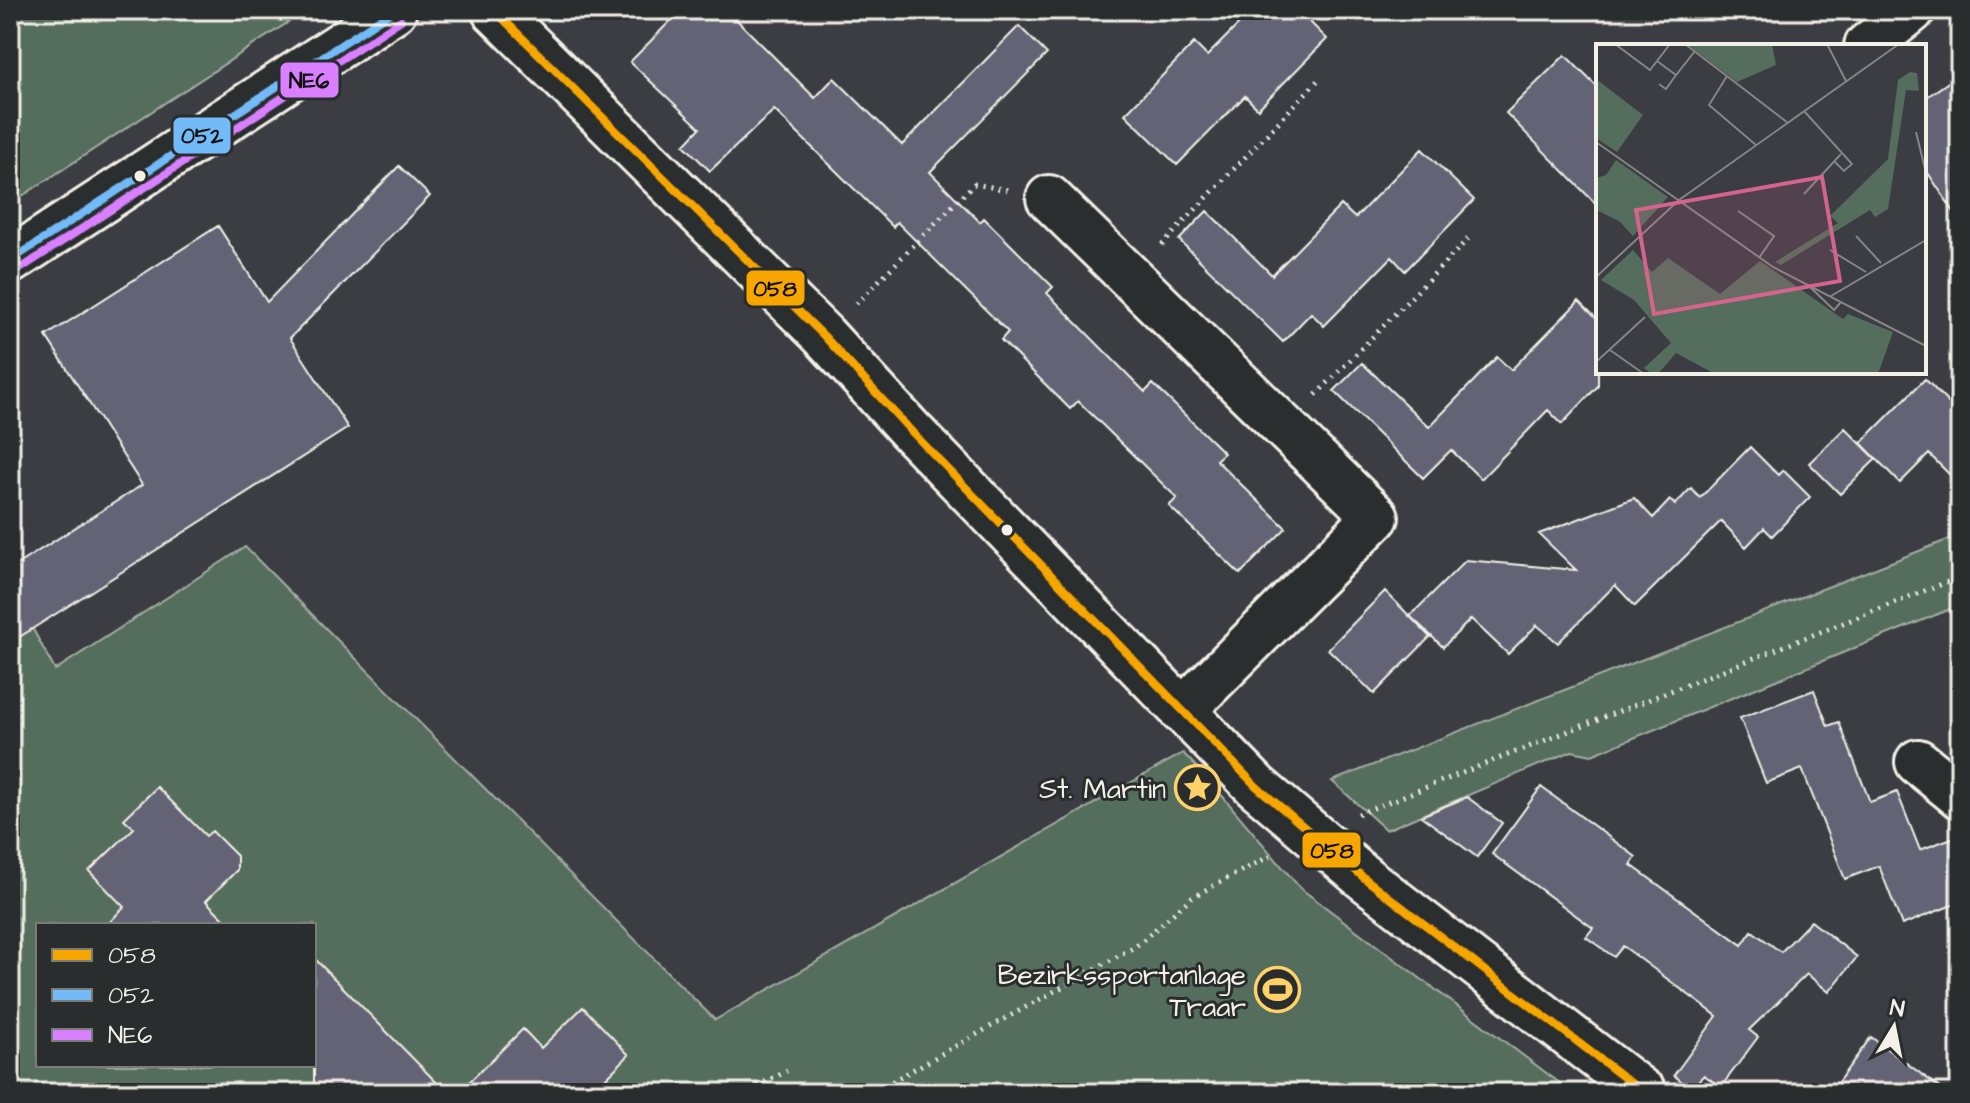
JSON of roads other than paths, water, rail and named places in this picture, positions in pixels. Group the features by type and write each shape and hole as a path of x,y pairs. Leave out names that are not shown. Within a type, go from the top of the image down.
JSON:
{"street":[{"path":"10,261 394,10"},
{"path":"494,10 824,336 912,432 1256,786 1310,834 1481,970 1644,1093"},
{"path":"1870,44 1912,10"},
{"path":"1049,198 1376,517 1182,711"},
{"path":"1918,762 1960,796"}],"place":[{"name":"St. Martin","path":"1197,788"},
{"name":"Bezirkssportanlage Traar","path":"1277,990"}]}
